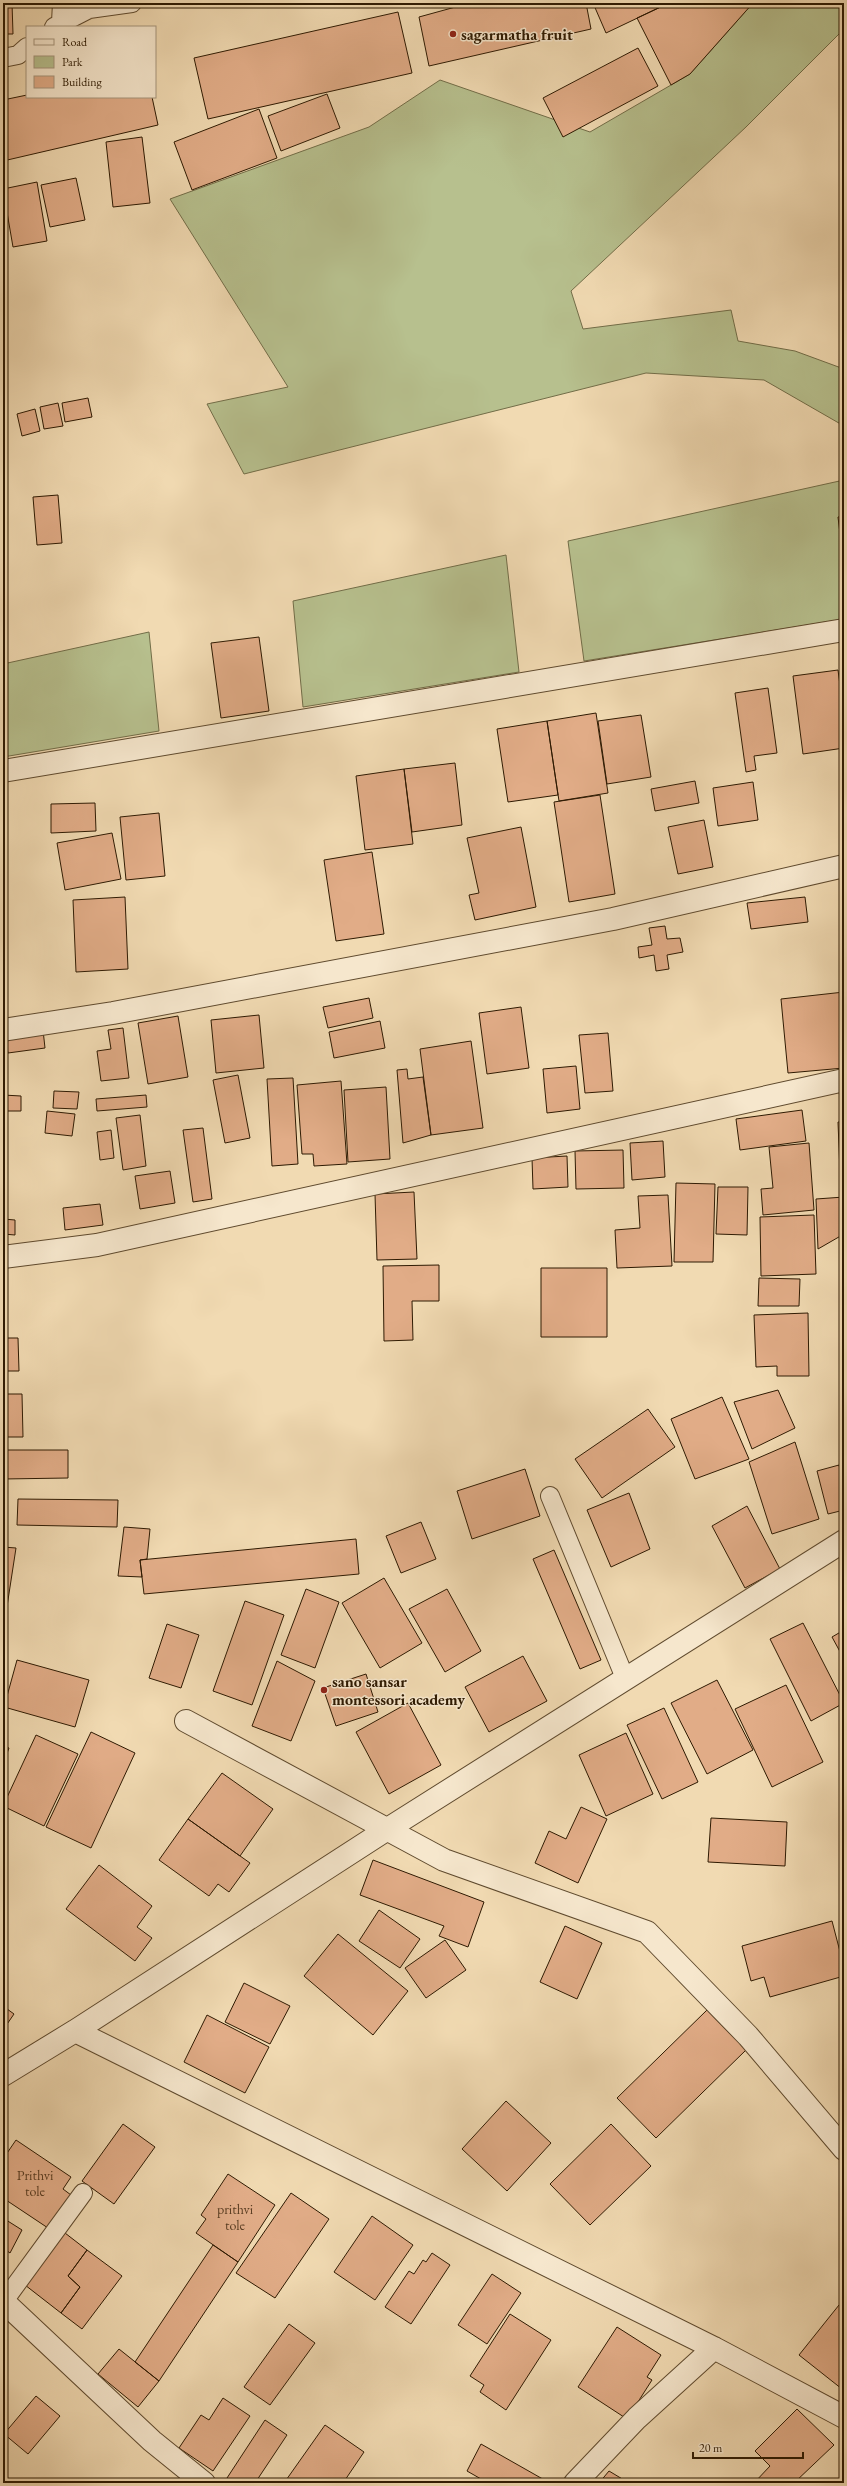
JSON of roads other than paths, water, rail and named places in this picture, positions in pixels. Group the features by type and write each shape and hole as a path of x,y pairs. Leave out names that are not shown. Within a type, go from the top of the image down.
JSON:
{"street":[{"path":"3,771 844,630"},
{"path":"3,1030 113,1013 613,919 844,866"},
{"path":"3,1257 97,1245 844,1080"},
{"path":"3,2076 386,1830 844,1541"},
{"path":"186,1721 444,1860 647,1932 748,2036 844,2149"},
{"path":"75,2031 714,2348 844,2416"},
{"path":"3,2301 152,2441 204,2483"},
{"path":"575,2483 637,2418 714,2348"}],"lane":[{"path":"57,24 62,3"},
{"path":"57,24 89,9 132,3"},
{"path":"3,58 18,55 26,48"},
{"path":"550,1496 625,1678"},
{"path":"3,2301 83,2193"}],"place":[{"name":"sagarmatha fruit","path":"453,34"},
{"name":"sano sansar montessori academy","path":"324,1690"}]}
